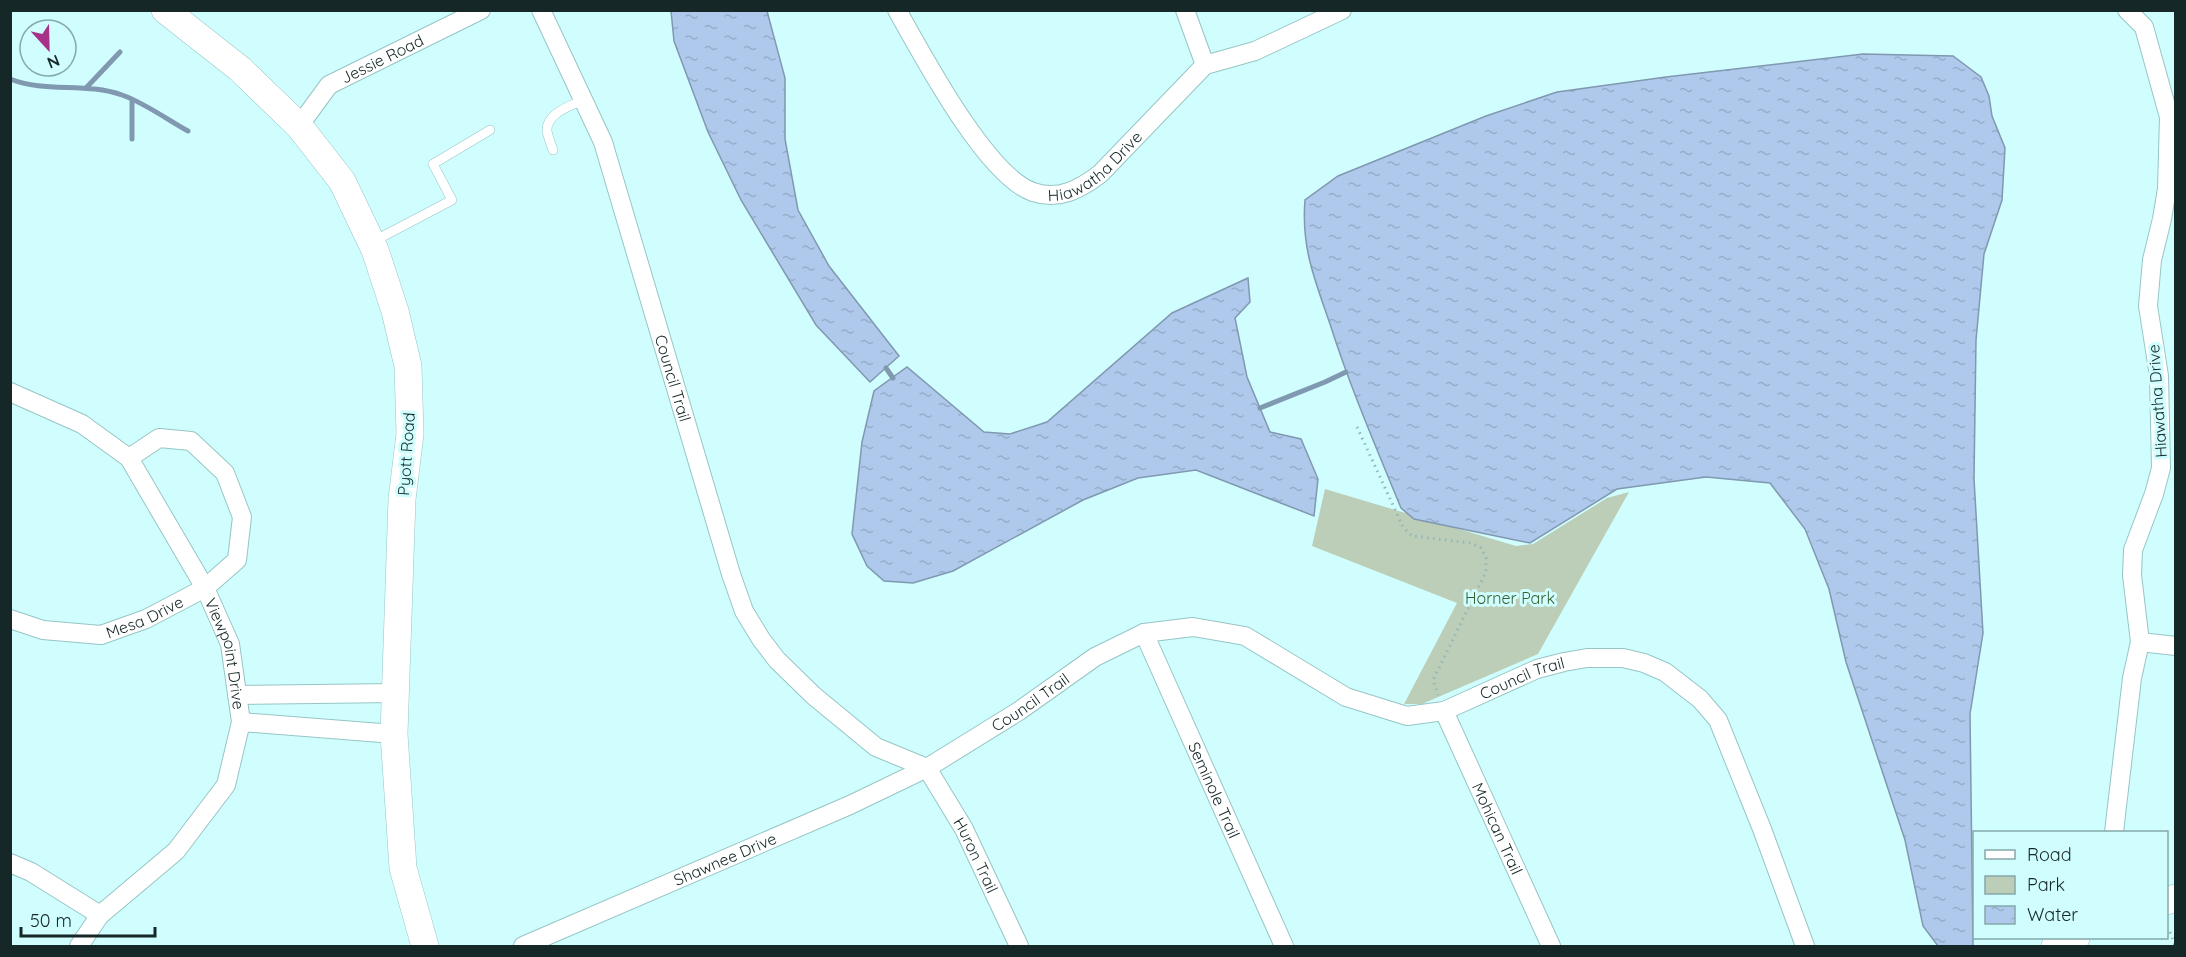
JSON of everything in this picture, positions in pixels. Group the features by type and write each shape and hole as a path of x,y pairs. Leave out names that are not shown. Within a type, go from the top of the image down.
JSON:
{"street":[{"name":"Pyott Road","path":"165,10 232,62 298,126 342,181 371,242 395,311 408,366 410,434 402,499 394,734 403,868 425,946"},
{"name":"Jessie Road","path":"298,126 329,85 481,10"},
{"name":"Council Trail","path":"541,10 603,141 731,574 744,611 760,639 777,660 814,696 876,747 927,768 1012,716 1095,657 1144,633 1193,627 1245,636 1346,697 1407,716 1444,711 1528,673 1564,662 1587,658 1623,658 1644,663 1665,672 1700,699 1718,720 1762,829 1805,946"},
{"name":"Hiawatha Drive","path":"897,10 955,109 987,154 1015,182 1032,192 1047,195 1066,194 1080,189 1100,174 1205,65"},
{"path":"1185,10 1205,65 1255,51 1342,10"},
{"name":"Hiawatha Drive","path":"2114,831 2132,678 2140,642 2132,575 2133,550 2161,468 2167,374 2148,306 2152,260 2167,189 2172,116 2143,19 2127,10"},
{"name":"Viewpoint Drive","path":"10,392 82,424 129,458 205,588 230,644 241,722 226,785 176,851 100,915 79,946"},
{"name":"Mesa Drive","path":"10,619 43,630 101,635 146,619 205,588 237,560 242,517 225,473 191,441 159,438 129,458"},
{"name":"Seminole Trail","path":"1144,633 1284,946"},
{"path":"2140,642 2175,646"},
{"path":"237,695 396,693"},
{"name":"Mohican Trail","path":"1444,711 1551,946"},
{"path":"241,722 394,734"},
{"name":"Shawnee Drive","path":"523,946 850,805 927,768"},
{"name":"Huron Trail","path":"927,768 964,829 1019,946"},
{"path":"10,863 31,872 100,915"},
{"path":"2055,946 2073,939"}],"lane":[{"path":"553,150 547,129 550,120 561,111 583,100"},
{"path":"371,242 452,200 433,164 490,130"}],"path":[{"path":"1357,427 1403,527 1412,536 1471,543 1481,548 1486,558 1486,572 1433,680 1444,711"},
{"path":"2170,932 2175,946"}],"green space":[{"name":"Horner Park","path":"1325,489 1516,546 1533,544 1607,498 1629,492 1538,654 1422,704 1404,704 1457,603 1312,546"}],"water":[{"path":"671,11 767,11 785,78 785,139 798,210 829,266 899,356 870,382 816,325 741,200 708,132 674,41"},
{"path":"1863,54 1953,56 1981,77 1989,96 1992,116 2005,148 2002,200 1984,254 1976,340 1974,479 1983,633 1970,714 1973,946 1938,946 1923,926 1905,840 1846,662 1829,589 1805,529 1770,483 1706,477 1617,489 1530,543 1414,519 1401,508 1355,394 1314,278 1305,233 1305,200 1338,176 1486,116 1557,92"},
{"path":"1248,278 1250,302 1235,318 1247,377 1270,432 1301,439 1318,479 1314,516 1196,470 1138,478 1083,500 953,571 913,583 884,581 867,566 852,534 862,442 874,391 907,367 984,432 1010,434 1047,422 1172,313"}],"waterway":[{"path":"86,88 120,52"},
{"path":"10,79 38,86 94,89 122,95 188,131"},
{"path":"132,100 132,139"},
{"path":"886,368 893,378"},
{"path":"1260,408 1346,372"}]}
